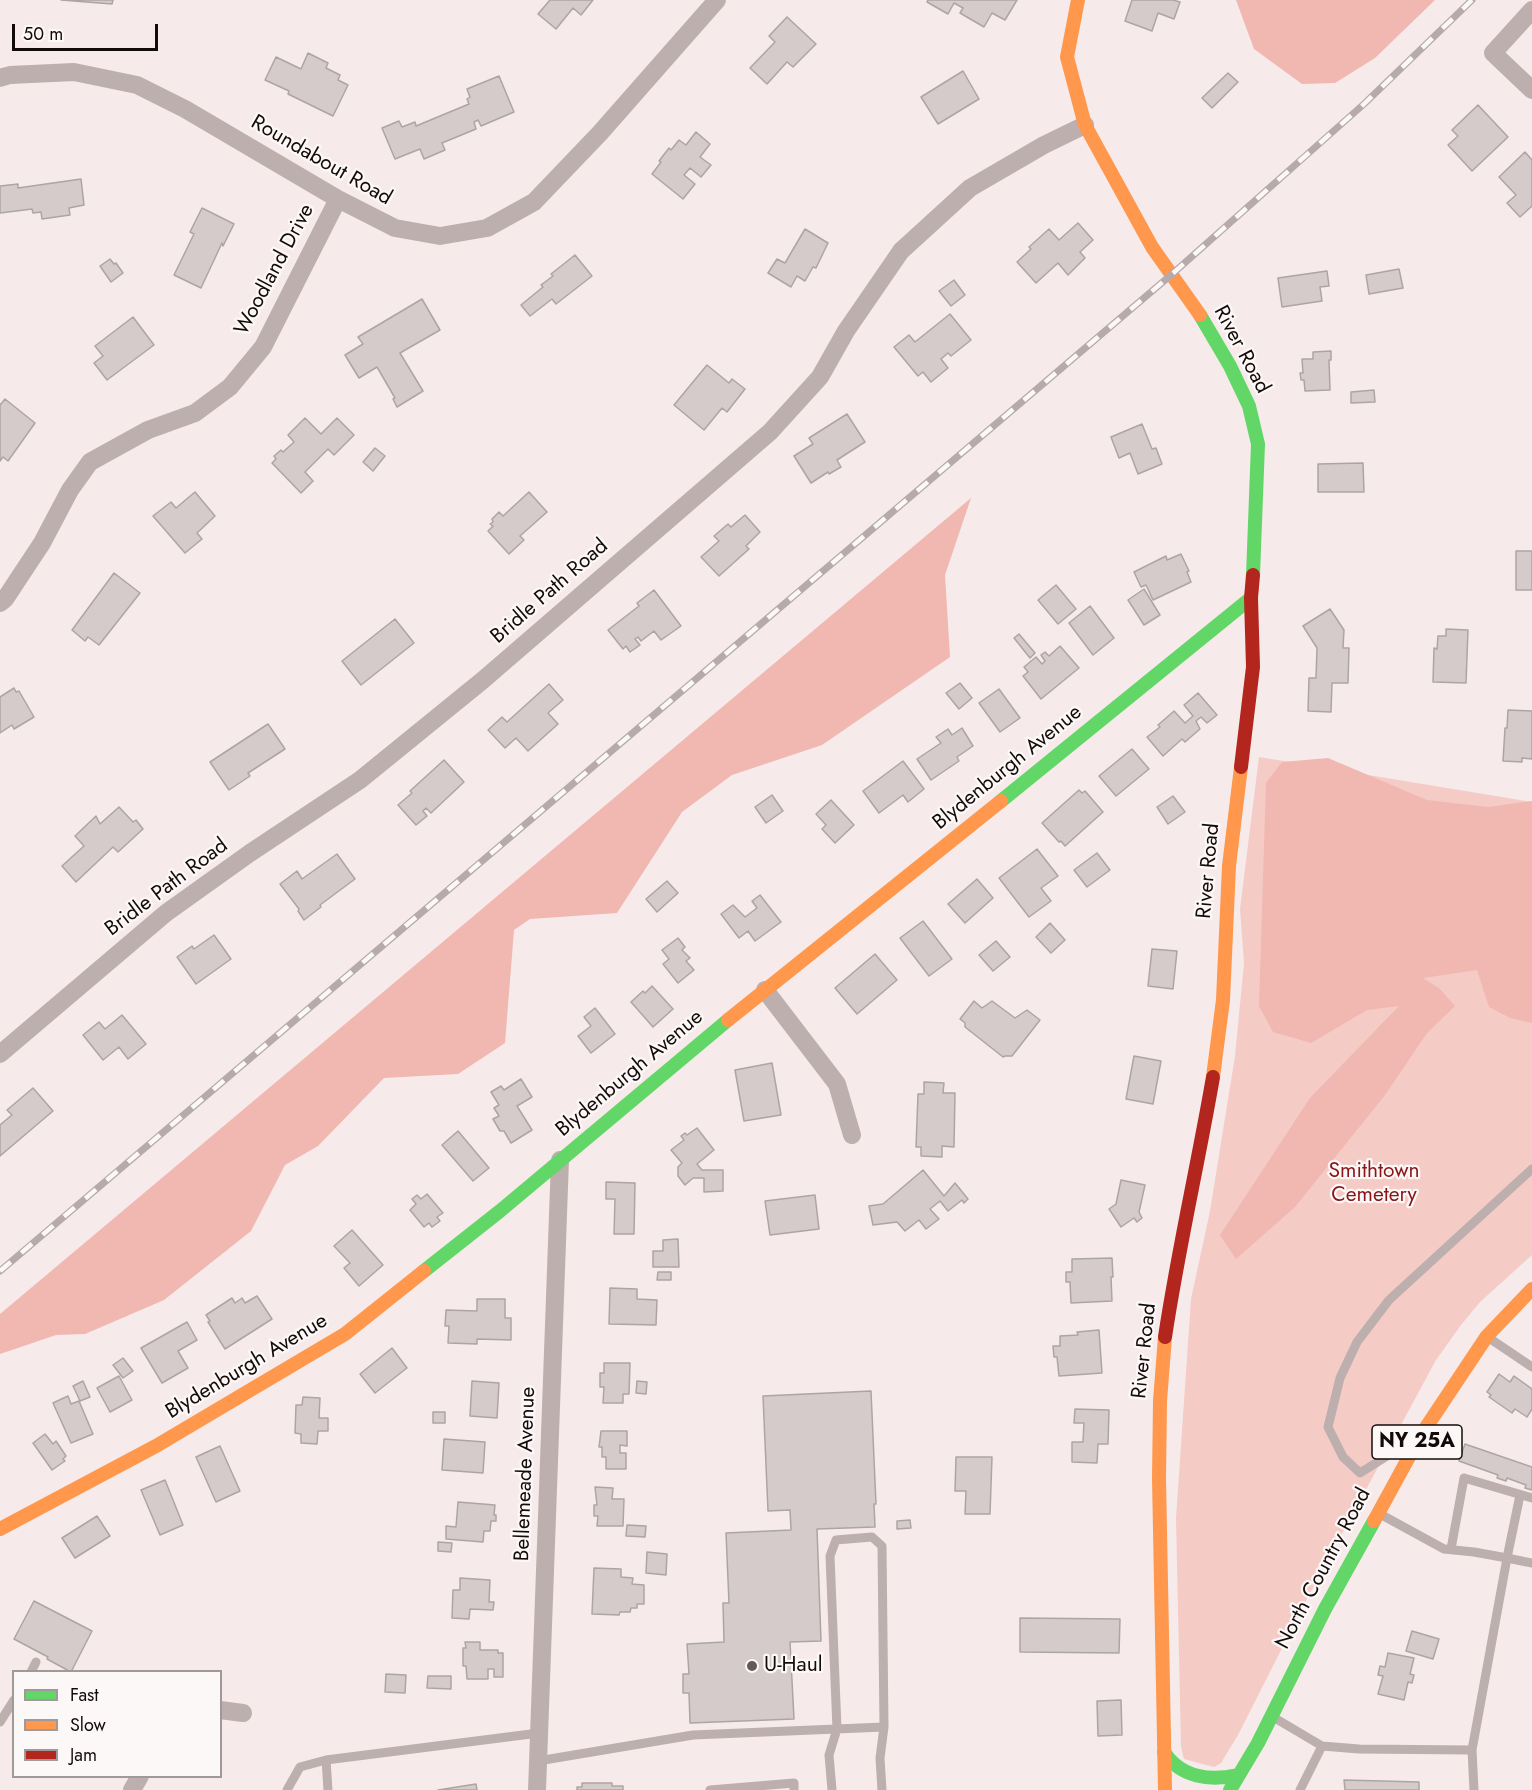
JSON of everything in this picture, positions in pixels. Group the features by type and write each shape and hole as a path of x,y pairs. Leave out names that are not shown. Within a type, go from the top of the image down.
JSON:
{"street":[{"name":"Roundabout Road","path":"0,78 10,75 74,72 137,85 185,109 338,199 395,228 440,236 487,228 534,202 600,133 717,0"},
{"name":"River Road","path":"1078,0 1067,57 1085,125 1152,247 1201,316 1230,366 1249,406 1258,444 1255,556 1251,598 1253,667 1229,866 1223,1000 1208,1109 1172,1292 1163,1351 1159,1479 1165,1790"},
{"path":"1532,10 1493,53 1532,90"},
{"name":"Bridle Path Road","path":"0,1054 166,913 250,853 360,780 483,680 770,432 820,377 846,331 901,251 970,188 1044,145 1085,125"},
{"name":"Woodland Drive","path":"0,603 5,599 42,543 70,489 90,462 148,430 195,413 230,387 263,347 338,199"},
{"name":"Blydenburgh Avenue","path":"0,1529 156,1446 345,1334 500,1211 765,990 1251,598"},
{"path":"765,990 837,1084 852,1135"},
{"name":"Bellemeade Avenue","path":"537,1790 560,1160"},
{"name":"North Country Road","path":"1230,1790 1258,1743 1325,1609 1421,1435 1487,1336 1532,1289"},
{"path":"222,1710 243,1713"},
{"path":"1164,1752 1174,1765 1188,1773 1228,1778 1238,1775"}],"lane":[{"path":"1421,1435 1360,1473 1343,1457 1328,1427 1340,1378 1357,1342 1389,1300 1532,1169"},
{"path":"1487,1336 1532,1367"},
{"path":"1451,1550 1464,1478 1532,1498"},
{"path":"1474,1790 1473,1749 1520,1495"},
{"path":"1377,1512 1444,1550 1474,1552 1532,1563"},
{"path":"832,1790 829,1755 837,1729 830,1556 836,1540 872,1537 882,1546 884,1727 880,1758 882,1790"},
{"path":"32,1670 36,1662"},
{"path":"0,1722 12,1703"},
{"path":"1271,1716 1322,1746 1359,1749 1473,1749"},
{"path":"538,1761 693,1735 884,1727"},
{"path":"287,1790 300,1767 326,1760 538,1733"},
{"path":"1300,1790 1322,1746"},
{"path":"326,1760 328,1790"},
{"path":"710,1790 794,1783 794,1790"}],"green space":[{"name":"Smithtown Cemetery","path":"1259,757 1532,802 1532,1255 1480,1302 1436,1360 1310,1593 1238,1735 1221,1763 1214,1767 1184,1759 1181,1747 1176,1518 1191,1299 1210,1211 1235,1056 1244,963 1240,909"}],"shaded area":[{"path":"1236,0 1435,0 1375,58 1335,83 1302,84 1254,49"},
{"path":"971,498 945,575 950,657 822,745 732,775 682,812 617,913 530,919 514,930 505,1043 458,1074 384,1078 318,1146 285,1165 251,1231 164,1300 85,1334 56,1335 0,1354 0,1314"},
{"path":"1328,758 1427,800 1488,807 1532,801 1532,1023 1510,1018 1489,1007 1477,970 1423,978 1440,989 1455,1006 1427,1033 1385,1095 1295,1207 1236,1259 1220,1235 1310,1098 1399,1006 1367,1010 1311,1043 1273,1032 1259,1006 1266,783 1282,762"}],"building":[{"path":"61,0 113,0 112,4"},
{"path":"550,0 593,0 581,15 573,8 556,29 538,14"},
{"path":"928,0 1017,0 1005,20 992,13 984,27 960,13 963,8 954,3 948,14 927,2"},
{"path":"1132,0 1180,2 1174,19 1158,13 1152,31 1125,21"},
{"path":"787,17 816,44 793,67 787,62 767,84 750,68 775,42 769,36"},
{"path":"308,53 328,63 326,68 340,75 338,80 348,85 333,116 265,80 276,57 301,69"},
{"path":"963,71 979,99 938,124 921,97"},
{"path":"1228,73 1238,82 1212,108 1202,98"},
{"path":"499,76 514,112 481,126 478,120 474,122 476,129 442,143 445,150 424,159 420,149 395,159 382,128 399,121 402,127 415,122 416,126 469,104 467,99 470,97 467,89"},
{"path":"1478,105 1508,137 1472,171 1448,145 1458,136 1452,130"},
{"path":"696,132 710,144 700,157 711,165 701,177 690,168 684,175 695,184 683,199 652,174 669,148 671,150 679,140 686,145"},
{"path":"1525,152 1532,160 1532,206 1520,217 1507,203 1516,195 1499,177"},
{"path":"81,179 84,205 69,208 70,215 42,219 41,212 33,213 32,209 0,213 0,186 18,184 18,188"},
{"path":"202,208 234,224 223,246 222,243 201,288 174,275 194,234 190,232"},
{"path":"1078,223 1093,240 1080,252 1085,258 1068,275 1058,263 1036,283 1017,262 1031,249 1029,247 1049,229 1059,240"},
{"path":"805,229 828,243 816,268 813,267 805,281 797,276 791,287 768,273 777,259 785,263"},
{"path":"575,255 592,276 556,304 552,299 530,316 521,305 543,287 541,285 553,276 551,274"},
{"path":"110,259 123,273 111,282 100,266"},
{"path":"1399,269 1403,288 1369,294 1366,275"},
{"path":"1327,271 1329,286 1320,287 1322,301 1282,307 1278,278"},
{"path":"954,280 965,295 951,306 939,291"},
{"path":"422,299 440,330 400,353 423,391 397,407 393,399 395,398 377,367 359,378 345,355 363,344 358,337"},
{"path":"950,314 971,340 951,356 948,353 941,359 948,368 931,382 923,372 918,376 894,347 909,335 915,342"},
{"path":"133,317 154,345 107,380 94,363 103,356 95,346"},
{"path":"1331,351 1330,390 1305,391 1304,380 1301,380 1300,373 1303,373 1302,359 1313,359 1313,352"},
{"path":"707,365 729,383 732,379 745,389 727,412 722,408 704,430 674,405"},
{"path":"1374,390 1375,402 1351,403 1351,392"},
{"path":"5,399 35,423 8,461 3,457 0,461 0,405"},
{"path":"847,414 865,442 837,460 841,467 811,483 794,456 813,444 809,438"},
{"path":"305,418 321,434 337,418 354,435 334,455 328,449 305,472 313,481 301,493 272,463 276,459 274,456 281,450 283,452 294,442 288,435"},
{"path":"1142,424 1152,449 1156,448 1162,464 1138,474 1130,453 1119,458 1111,437"},
{"path":"375,448 385,456 373,471 363,462"},
{"path":"1363,463 1364,492 1318,492 1318,464"},
{"path":"195,492 215,516 197,533 202,539 185,553 153,516 171,502 176,508"},
{"path":"529,492 547,512 520,536 524,540 509,554 488,531 493,526 490,524 499,512 503,516"},
{"path":"745,515 760,532 746,546 749,549 719,576 701,557 719,541 714,536 728,524 731,527"},
{"path":"1516,551 1532,551 1532,590 1516,590"},
{"path":"1181,554 1189,571 1187,572 1191,582 1153,600 1146,585 1141,587 1134,572 1166,556 1167,560"},
{"path":"114,573 140,593 99,645 88,637 85,641 72,630"},
{"path":"1056,585 1076,609 1058,624 1038,600"},
{"path":"1144,589 1160,615 1144,625 1128,600"},
{"path":"654,590 681,626 661,640 654,631 641,641 638,637 635,639 640,645 630,652 626,646 623,649 608,630 639,606 637,603"},
{"path":"1090,606 1114,638 1093,655 1069,623"},
{"path":"1330,609 1344,630 1343,648 1349,648 1348,683 1332,683 1331,712 1308,711 1309,678 1316,678 1317,648 1303,626"},
{"path":"395,619 414,643 361,685 342,661"},
{"path":"1446,629 1468,630 1466,683 1433,682 1434,648 1437,649 1438,636 1446,636"},
{"path":"1019,634 1035,653 1030,658 1014,638"},
{"path":"1060,646 1079,668 1041,699 1023,676 1028,672 1024,667 1036,657 1042,664 1045,661 1041,655 1045,652 1049,656"},
{"path":"960,683 972,698 959,709 946,693"},
{"path":"549,684 563,700 548,713 558,724 528,751 516,738 505,748 488,730 502,717 507,722"},
{"path":"14,688 16,692 19,691 34,717 14,729 12,725 0,733 0,697"},
{"path":"999,689 1020,718 1000,732 979,703"},
{"path":"1198,693 1217,715 1207,723 1201,717 1196,721 1200,729 1185,742 1182,739 1163,756 1147,737 1160,727 1158,725 1174,711 1185,723 1193,716 1184,705"},
{"path":"1508,710 1532,711 1532,759 1522,758 1522,762 1503,761"},
{"path":"268,724 285,749 248,773 250,776 229,790 210,762"},
{"path":"962,728 973,746 957,757 959,761 931,780 917,759 941,743 936,737 948,729 952,735"},
{"path":"1132,749 1149,769 1116,796 1099,776"},
{"path":"444,760 464,782 431,813 426,808 423,811 427,816 416,825 398,805"},
{"path":"903,761 924,789 908,802 903,795 879,813 863,791"},
{"path":"1079,790 1082,793 1085,791 1103,812 1065,846 1042,823"},
{"path":"772,795 783,811 766,823 755,807"},
{"path":"1173,796 1185,812 1168,824 1157,807"},
{"path":"831,800 854,825 835,843 822,829 826,825 816,814"},
{"path":"119,807 133,822 136,820 143,829 118,852 113,847 76,882 62,866 84,846 75,836 96,816 100,824"},
{"path":"1037,849 1058,876 1041,888 1051,901 1029,917 999,878"},
{"path":"1097,853 1110,870 1087,887 1074,870"},
{"path":"337,854 355,879 304,920 299,909 280,884 297,871 302,879"},
{"path":"977,879 993,898 965,923 948,904"},
{"path":"667,881 678,893 657,912 646,899"},
{"path":"760,895 781,922 755,941 748,931 739,938 721,914 733,905 745,917 757,908 752,901"},
{"path":"923,921 952,959 929,976 900,938"},
{"path":"1050,923 1065,940 1051,953 1036,937"},
{"path":"214,935 231,959 196,984 177,957 192,946 194,949"},
{"path":"678,938 685,947 682,950 690,958 686,961 694,970 678,983 663,964 669,959 662,950"},
{"path":"996,941 1010,957 993,971 979,955"},
{"path":"1152,949 1177,951 1173,989 1148,986"},
{"path":"875,954 897,980 857,1014 835,988"},
{"path":"652,986 673,1009 653,1027 631,1002"},
{"path":"974,1001 982,1008 992,1001 1015,1018 1027,1010 1040,1020 1012,1056 1003,1057 965,1027 965,1023 960,1019"},
{"path":"595,1008 615,1034 591,1053 578,1036 591,1026 584,1017"},
{"path":"122,1015 146,1044 128,1059 119,1047 103,1060 83,1035 99,1022 105,1029"},
{"path":"1134,1056 1161,1061 1153,1104 1126,1099"},
{"path":"772,1063 781,1115 744,1121 735,1070"},
{"path":"521,1079 532,1097 517,1106 532,1130 511,1143 493,1119 499,1116 494,1108 499,1105 491,1092 501,1086 504,1090"},
{"path":"924,1082 944,1083 943,1093 955,1093 954,1147 942,1146 942,1157 921,1156 921,1147 916,1147 918,1094 924,1094"},
{"path":"33,1088 53,1111 0,1156 0,1125 12,1115 7,1110"},
{"path":"697,1128 714,1150 697,1164 702,1170 723,1170 723,1191 704,1192 704,1178 693,1178 685,1185 678,1176 678,1167 682,1163 671,1150 684,1140 681,1136"},
{"path":"458,1131 489,1168 473,1181 442,1145"},
{"path":"923,1170 944,1196 955,1183 968,1199 964,1203 962,1200 948,1211 940,1201 930,1209 939,1219 926,1229 919,1220 905,1231 897,1222 873,1225 869,1206 883,1204"},
{"path":"1121,1180 1145,1185 1139,1212 1142,1218 1137,1222 1134,1218 1121,1227 1109,1209 1116,1204"},
{"path":"606,1182 635,1183 634,1234 614,1234 615,1199 606,1199"},
{"path":"427,1194 443,1213 437,1217 440,1221 432,1227 429,1223 424,1227 410,1210 416,1204 412,1199 417,1195 421,1199"},
{"path":"815,1195 819,1229 770,1235 765,1201"},
{"path":"352,1230 383,1265 359,1286 344,1268 350,1263 334,1246"},
{"path":"678,1239 679,1267 653,1267 653,1251 663,1251 663,1240"},
{"path":"1112,1258 1112,1301 1071,1303 1070,1282 1066,1282 1066,1272 1072,1272 1072,1259"},
{"path":"658,1272 671,1272 671,1280 657,1280"},
{"path":"610,1288 637,1289 637,1299 657,1300 656,1325 609,1324"},
{"path":"257,1296 272,1319 225,1349 206,1315 232,1298 235,1303 242,1298 245,1303"},
{"path":"477,1299 505,1299 505,1318 511,1318 511,1340 477,1339 477,1344 448,1343 449,1326 445,1326 446,1310 477,1311"},
{"path":"187,1322 197,1340 178,1351 188,1368 162,1383 141,1348"},
{"path":"1099,1330 1102,1373 1059,1376 1053,1346 1060,1346 1060,1336"},
{"path":"392,1348 407,1368 375,1393 360,1374"},
{"path":"123,1358 133,1371 123,1378 113,1365"},
{"path":"604,1363 630,1363 629,1394 623,1394 623,1403 603,1403 604,1387 600,1387 600,1373 604,1373"},
{"path":"1499,1374 1510,1382 1514,1376 1532,1389 1532,1409 1527,1417 1515,1409 1512,1413 1489,1397 1491,1395 1487,1392"},
{"path":"119,1376 132,1400 110,1412 97,1388"},
{"path":"83,1381 90,1397 80,1401 73,1386"},
{"path":"472,1381 499,1383 497,1418 470,1416"},
{"path":"637,1381 647,1382 646,1394 636,1393"},
{"path":"871,1391 875,1527 817,1529 821,1641 790,1642 794,1719 690,1723 689,1693 683,1693 683,1674 689,1674 687,1644 724,1642 723,1603 729,1603 726,1533 791,1530 790,1510 768,1511 763,1396"},
{"path":"68,1396 71,1404 79,1401 93,1434 71,1443 53,1403"},
{"path":"303,1397 320,1398 319,1418 328,1418 328,1431 318,1431 317,1444 301,1443 301,1434 295,1433 296,1405 302,1405"},
{"path":"1075,1409 1109,1410 1108,1444 1098,1444 1097,1463 1072,1462 1072,1442 1083,1442 1084,1423 1074,1423"},
{"path":"433,1412 445,1412 445,1423 433,1423"},
{"path":"601,1431 627,1431 627,1446 620,1445 620,1453 626,1453 626,1469 606,1469 606,1457 602,1457 602,1447 599,1447"},
{"path":"45,1434 53,1444 56,1441 66,1456 63,1459 65,1461 52,1470 33,1443"},
{"path":"444,1439 485,1442 483,1473 442,1470"},
{"path":"1465,1444 1532,1467 1532,1490 1525,1488 1526,1485 1507,1478 1506,1481 1497,1478 1498,1475 1459,1461"},
{"path":"220,1446 240,1491 216,1502 196,1457"},
{"path":"956,1457 992,1457 990,1514 965,1514 966,1491 955,1491"},
{"path":"165,1480 183,1525 160,1535 141,1490"},
{"path":"595,1487 613,1488 612,1499 624,1499 623,1526 597,1526 598,1516 594,1516 594,1505 597,1505"},
{"path":"458,1502 495,1505 496,1521 491,1521 490,1531 484,1531 483,1542 446,1539 446,1526 456,1527"},
{"path":"97,1516 110,1536 75,1558 62,1538"},
{"path":"910,1520 911,1528 897,1529 897,1521"},
{"path":"627,1525 646,1526 645,1537 626,1536"},
{"path":"438,1542 452,1543 451,1552 438,1551"},
{"path":"647,1552 667,1554 666,1575 646,1573"},
{"path":"594,1568 621,1569 621,1577 633,1578 632,1584 644,1585 644,1604 637,1604 637,1608 631,1608 630,1612 620,1612 619,1615 592,1614"},
{"path":"460,1578 490,1580 489,1602 494,1602 493,1610 470,1609 469,1619 452,1618 453,1590 460,1590"},
{"path":"34,1601 92,1631 72,1670 67,1670 14,1639"},
{"path":"1020,1618 1120,1619 1119,1653 1020,1652"},
{"path":"1412,1631 1439,1639 1433,1659 1406,1651"},
{"path":"465,1642 480,1642 480,1650 498,1650 498,1653 503,1653 503,1677 494,1677 494,1669 488,1669 488,1679 467,1679 466,1666 463,1666"},
{"path":"1388,1653 1414,1658 1410,1674 1414,1675 1412,1683 1408,1682 1404,1700 1378,1694 1383,1676 1378,1675 1380,1666 1385,1667"},
{"path":"386,1674 406,1675 405,1693 385,1692"},
{"path":"428,1676 451,1676 451,1689 427,1688"},
{"path":"1121,1700 1122,1735 1098,1736 1097,1701"},
{"path":"1344,1780 1419,1782 1419,1790 1345,1790"},
{"path":"582,1783 612,1783 612,1786 623,1786 623,1790 577,1790 577,1787 582,1787"},
{"path":"476,1784 477,1790 438,1790"}],"railway":[{"path":"0,1271 1171,275 1364,104 1472,0"}],"traffic: fast":[{"path":"1200,315 1230,366 1249,406 1258,444 1253,575"},
{"path":"1001,801 1251,598"},
{"path":"424,1271 500,1211 728,1020"},
{"path":"1230,1790 1258,1743 1325,1609 1374,1521"},
{"path":"1164,1752 1179,1767 1197,1776 1217,1778 1238,1775"}],"traffic: slow":[{"path":"1078,0 1067,57 1085,125 1152,247 1200,315"},
{"path":"1213,1077 1223,1000 1229,866 1241,767"},
{"path":"728,1020 1001,801"},
{"path":"0,1529 156,1446 345,1334 424,1271"},
{"path":"1374,1521 1421,1435 1487,1336 1532,1289"},
{"path":"1165,1337 1160,1401 1159,1479 1165,1790"}],"traffic: jam":[{"path":"1241,767 1253,667 1251,598 1253,575"},
{"path":"1165,1337 1213,1077"}],"place":[{"name":"U-Haul","path":"752,1666"}]}
